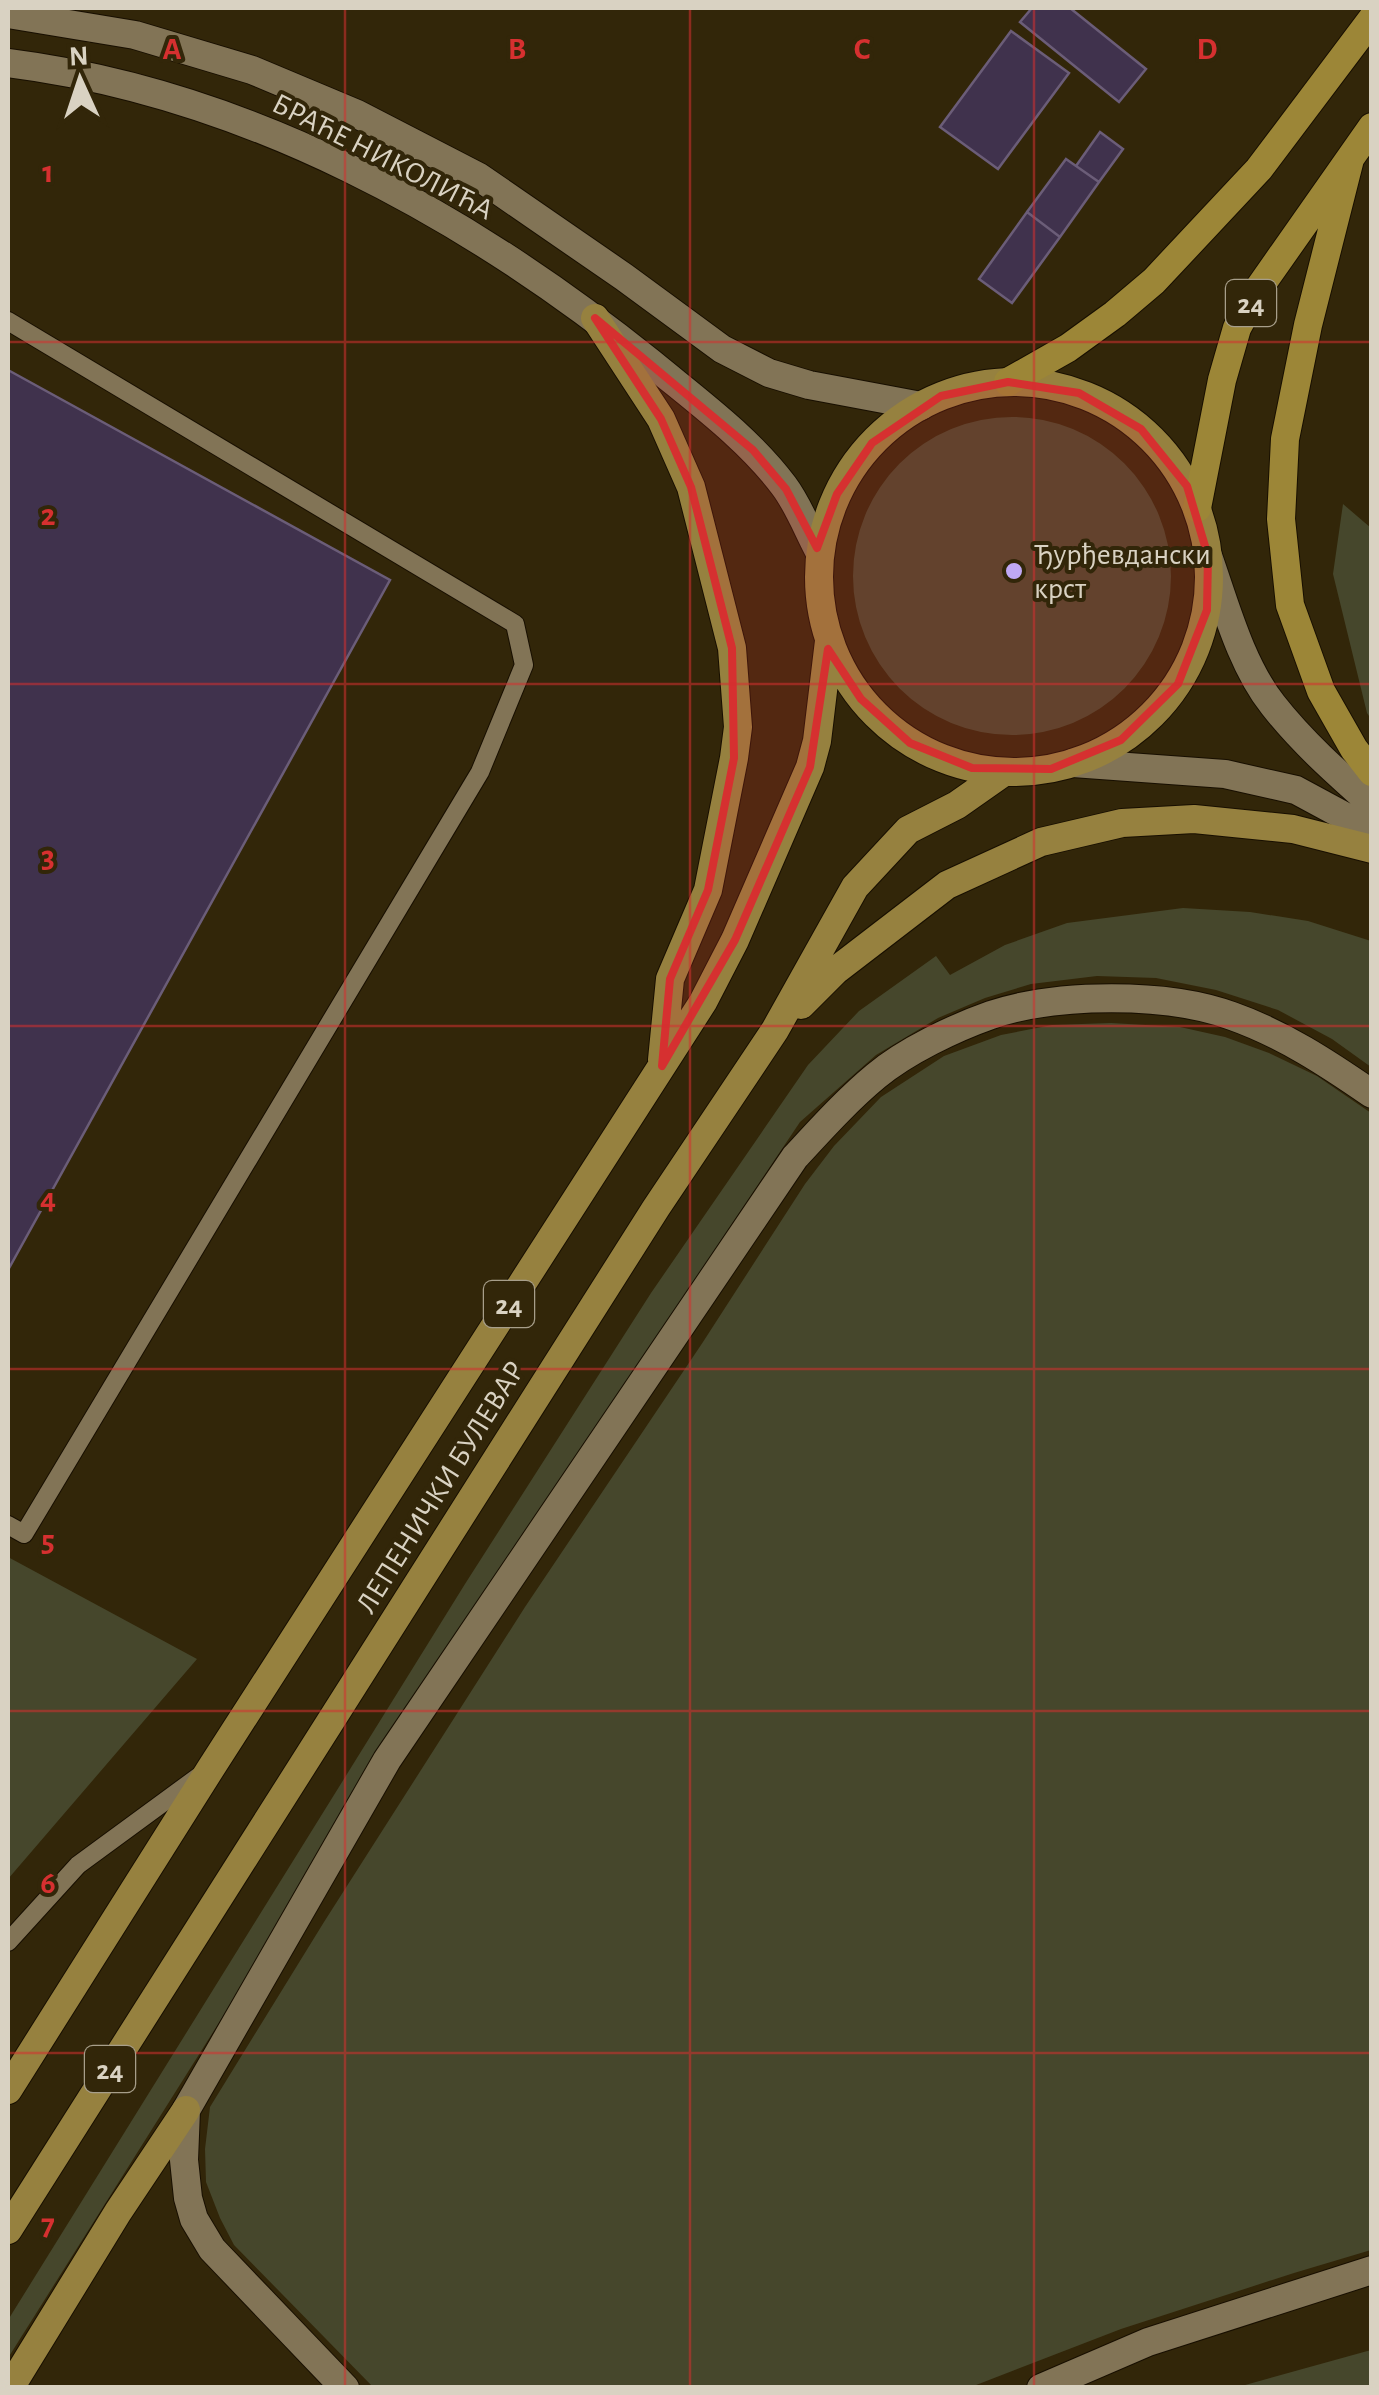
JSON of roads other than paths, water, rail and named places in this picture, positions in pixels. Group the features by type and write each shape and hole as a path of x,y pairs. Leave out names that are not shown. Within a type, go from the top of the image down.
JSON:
{"highway":[{"name":"24","path":"1008,382 1068,348 1154,282 1259,170 1372,18"},
{"name":"24","path":"1197,508 1237,328 1260,288 1372,127"},
{"path":"1350,159 1308,324 1285,439 1281,519 1290,605 1320,690 1372,772"}],"main road":[{"path":"595,318 661,420 691,487 732,648 738,728 734,758 708,890 670,979 662,1066"},
{"name":"24","path":"1008,382 1044,385 1079,394 1142,429 1167,456 1197,508 1210,583 1207,610 1191,661 1178,684 1143,724 1098,754 1073,763 1004,772 940,758 910,743 884,723 842,672 829,641 819,598 820,553 826,523 852,467 872,443 921,406 963,389 1008,382"},
{"name":"ЛЕПЕНИЧКИ БУЛЕВАР","path":"8,2090 703,1002 735,940 810,767 817,742 829,641"},
{"name":"ЛЕПЕНИЧКИ БУЛЕВАР","path":"8,2230 624,1257 775,1030 856,888 908,830 957,805 1004,772"},
{"path":"775,1030 834,971 947,885 1041,842 1122,823 1194,819 1293,830 1372,849"},
{"path":"10,2388 186,2110"}],"street":[{"name":"БРАЋЕ НИКОЛИЋА","path":"8,14 134,35 252,70 357,114 479,177 722,349 769,373 810,385 921,406"},
{"name":"БРАЋЕ НИКОЛИЋА","path":"8,63 42,67 162,95 273,132 385,186 495,249 595,318 753,450 786,489 820,553"},
{"path":"1208,556 1240,648 1271,703 1325,762 1372,804"},
{"path":"1073,763 1225,774 1296,790 1372,831"},
{"path":"344,2388 212,2249 194,2219 184,2160 186,2110 387,1760 795,1157 878,1074 931,1042 992,1015 1042,1004 1140,998 1186,1003 1229,1014 1318,1057 1372,1094"},
{"path":"1041,2388 1148,2342 1372,2270"}],"lane":[{"path":"8,321 516,624 524,665 480,772 24,1534 8,1524"},
{"path":"8,1942 78,1866 211,1768"}],"place":[{"name":"Ђурђевдански крст","path":"1014,571"}]}
